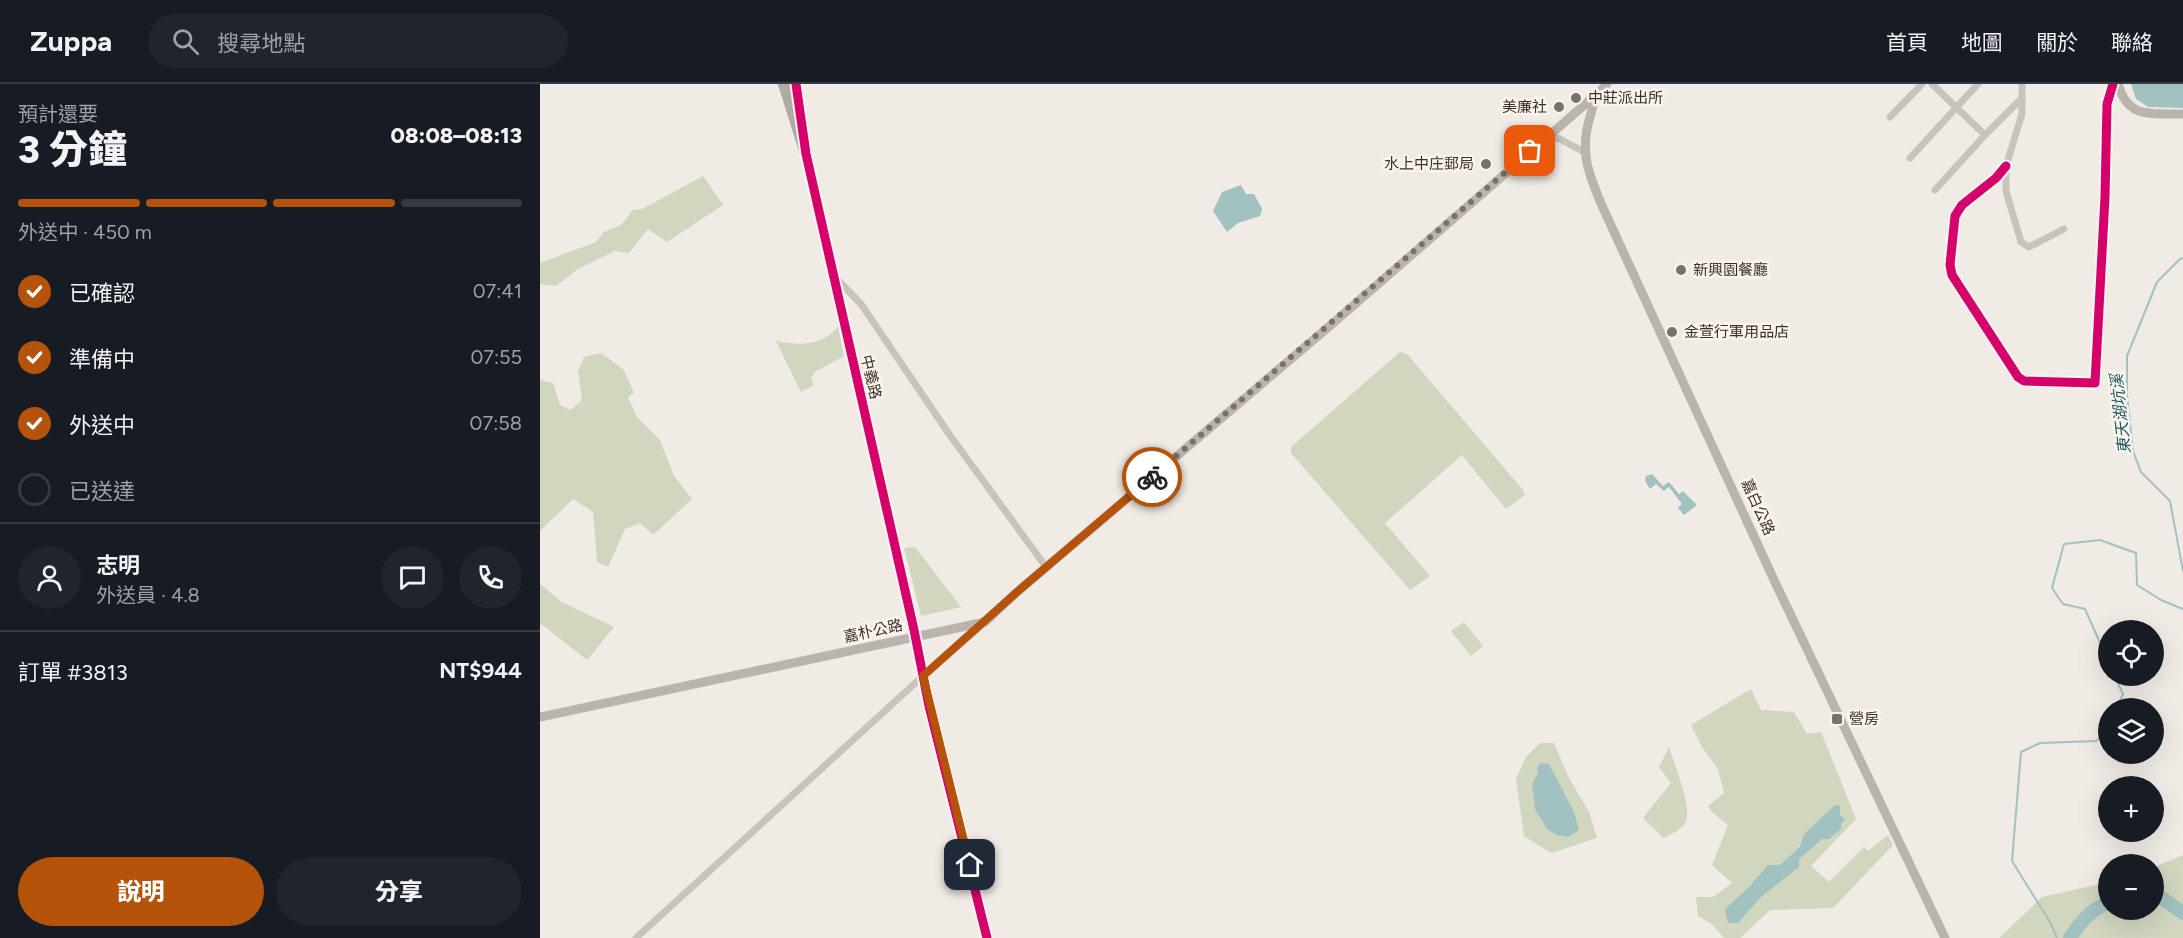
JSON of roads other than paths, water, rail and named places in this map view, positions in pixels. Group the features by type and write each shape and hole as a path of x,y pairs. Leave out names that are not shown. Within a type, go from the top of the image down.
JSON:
{"highway":[{"path":"784,84 806,154"}],"main road":[{"name":"中義路","path":"796,84 806,154 832,274 923,676 987,938"},
{"name":"嘉白公路","path":"1607,84 1597,94 1588,123 1584,152 1603,208 1774,580 1945,938"},
{"path":"2115,84 2128,106 2140,112 2183,114"},
{"name":"嘉朴公路","path":"540,717 985,622 1597,94"}],"street":[{"path":"1890,117 1922,84"},
{"path":"1932,84 1985,135"},
{"path":"1910,158 1978,84"},
{"path":"2022,84 2022,114 2006,166 2006,191 2021,242 2029,246 2064,229"},
{"path":"2006,166 1996,178 1962,205 1955,216 1950,265 1952,274 2018,377 2024,381 2096,383 2107,104 2115,84"},
{"path":"1935,190 2022,98"},
{"path":"1548,136 1584,152"},
{"path":"832,274 861,304 949,434 1047,567"},
{"path":"636,938 985,622"}],"water":[{"path":"2131,84 2183,84 2183,108 2148,107 2136,99"},
{"path":"1241,185 1246,194 1254,194 1262,209 1260,216 1238,223 1227,232 1213,211 1222,192"},
{"path":"1652,474 1663,486 1669,482 1679,494 1683,491 1697,505 1684,515 1678,508 1682,504 1669,487 1664,491 1656,484 1650,489 1645,481 1646,476"},
{"path":"1540,763 1549,764 1574,812 1579,830 1568,837 1557,835 1547,829 1535,809 1532,784"},
{"path":"1835,805 1840,806 1840,815 1845,819 1841,824 1841,829 1829,839 1822,839 1799,859 1799,867 1761,897 1738,923 1728,923 1725,909 1768,865 1780,865 1800,847 1804,834"}],"waterway":[{"name":"東天湖坑溪","path":"2183,258 2157,282 2127,356 2127,395 2133,451 2141,472 2170,501 2183,571"},
{"name":"東天湖坑溪","path":"2098,638 2085,609 2063,604 2052,588 2064,544 2100,540 2136,553 2137,585 2161,600 2183,609"},
{"name":"東天湖坑溪","path":"2119,686 2123,694 2121,698"},
{"name":"東天湖坑溪","path":"2057,938 2050,922 2012,861 2021,752 2040,743 2098,739"},
{"path":"2164,899 2183,913"},
{"path":"2070,938 2082,922 2098,908"}],"place":[{"name":"中莊派出所","path":"1576,98"},
{"name":"美廉社","path":"1559,107"},
{"name":"水上中庄郵局","path":"1486,164"},
{"name":"新興園餐廳","path":"1681,270"},
{"name":"金萱行軍用品店","path":"1672,332"},
{"name":"營房","path":"1837,719"}]}
